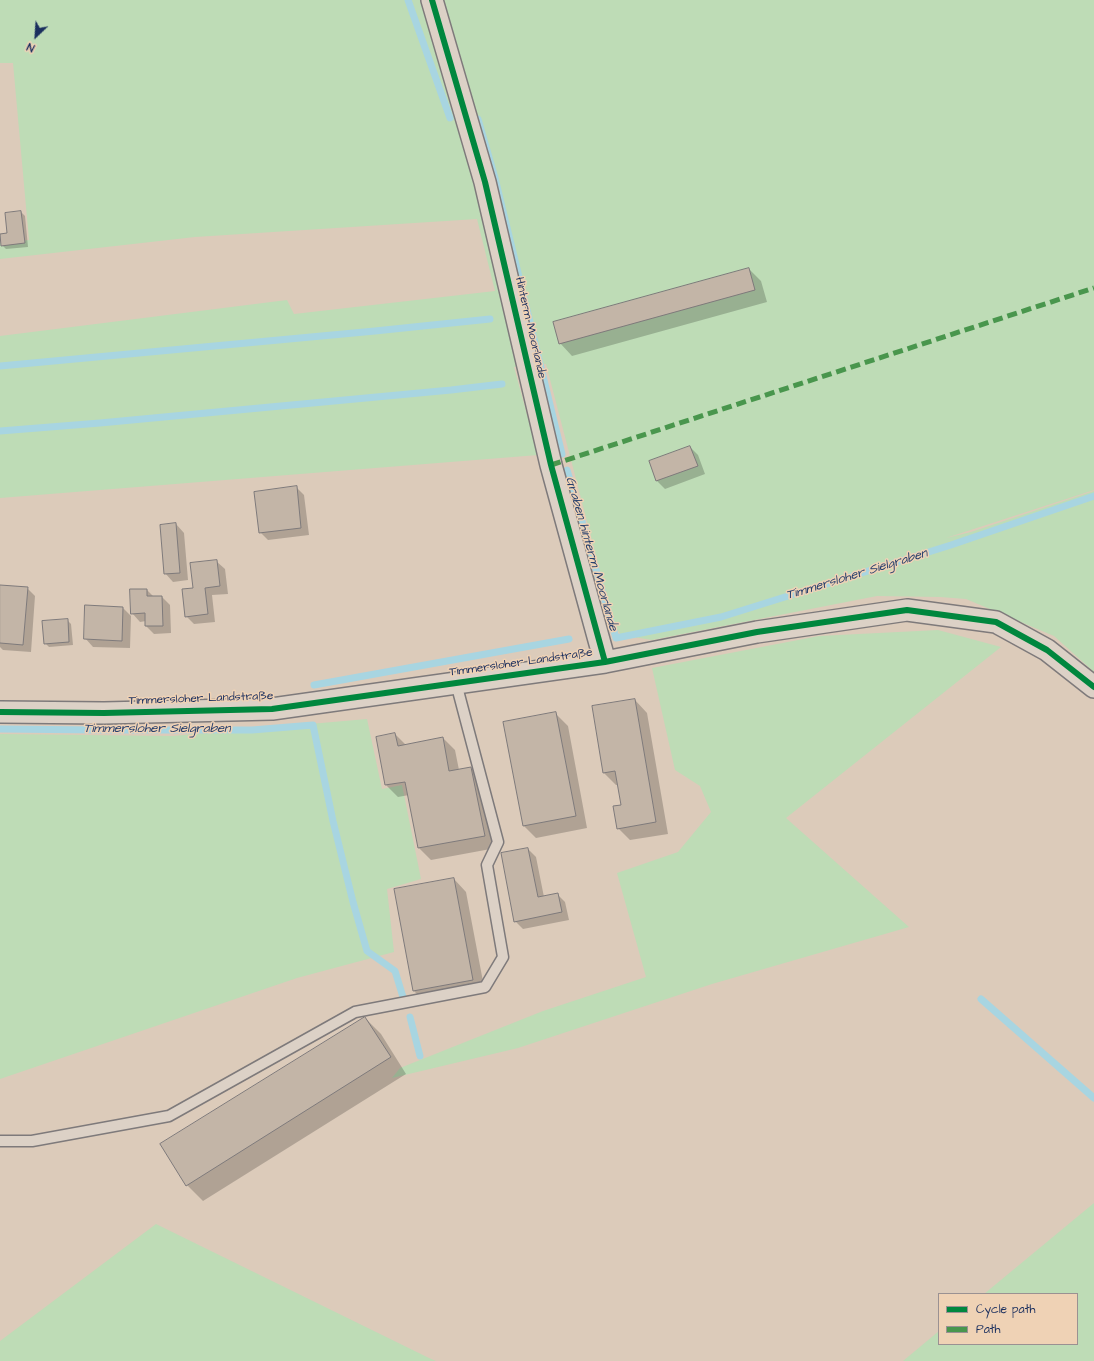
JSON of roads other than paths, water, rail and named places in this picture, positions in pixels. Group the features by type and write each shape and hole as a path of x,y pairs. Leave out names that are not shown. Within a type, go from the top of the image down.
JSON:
{"street":[{"name":"Hinterm Moorlande","path":"432,0 484,182 551,465 604,662"},
{"name":"Timmersloher Landstraße","path":"0,712 104,713 272,709 604,662 758,632 907,610 996,622 1047,650 1094,687"}],"lane":[{"path":"0,1141 32,1141 169,1116 355,1012 485,986 503,957 488,865 498,842 456,683"}],"waterway":[{"name":"Graben hinterm Moorlande","path":"408,0 450,118"},
{"name":"Graben hinterm Moorlande","path":"478,119 495,178 562,454"},
{"path":"0,366 490,319"},
{"path":"0,431 100,423 502,384"},
{"name":"Timmersloher Sielgraben","path":"567,470 616,638 721,617 951,545 1094,496"},
{"name":"Timmersloher Sielgraben","path":"314,685 569,639"},
{"name":"Timmersloher Sielgraben","path":"0,729 252,730 313,725 333,821 367,951 395,971 403,997"},
{"path":"981,999 1094,1098"},
{"path":"410,1017 420,1056"}]}
